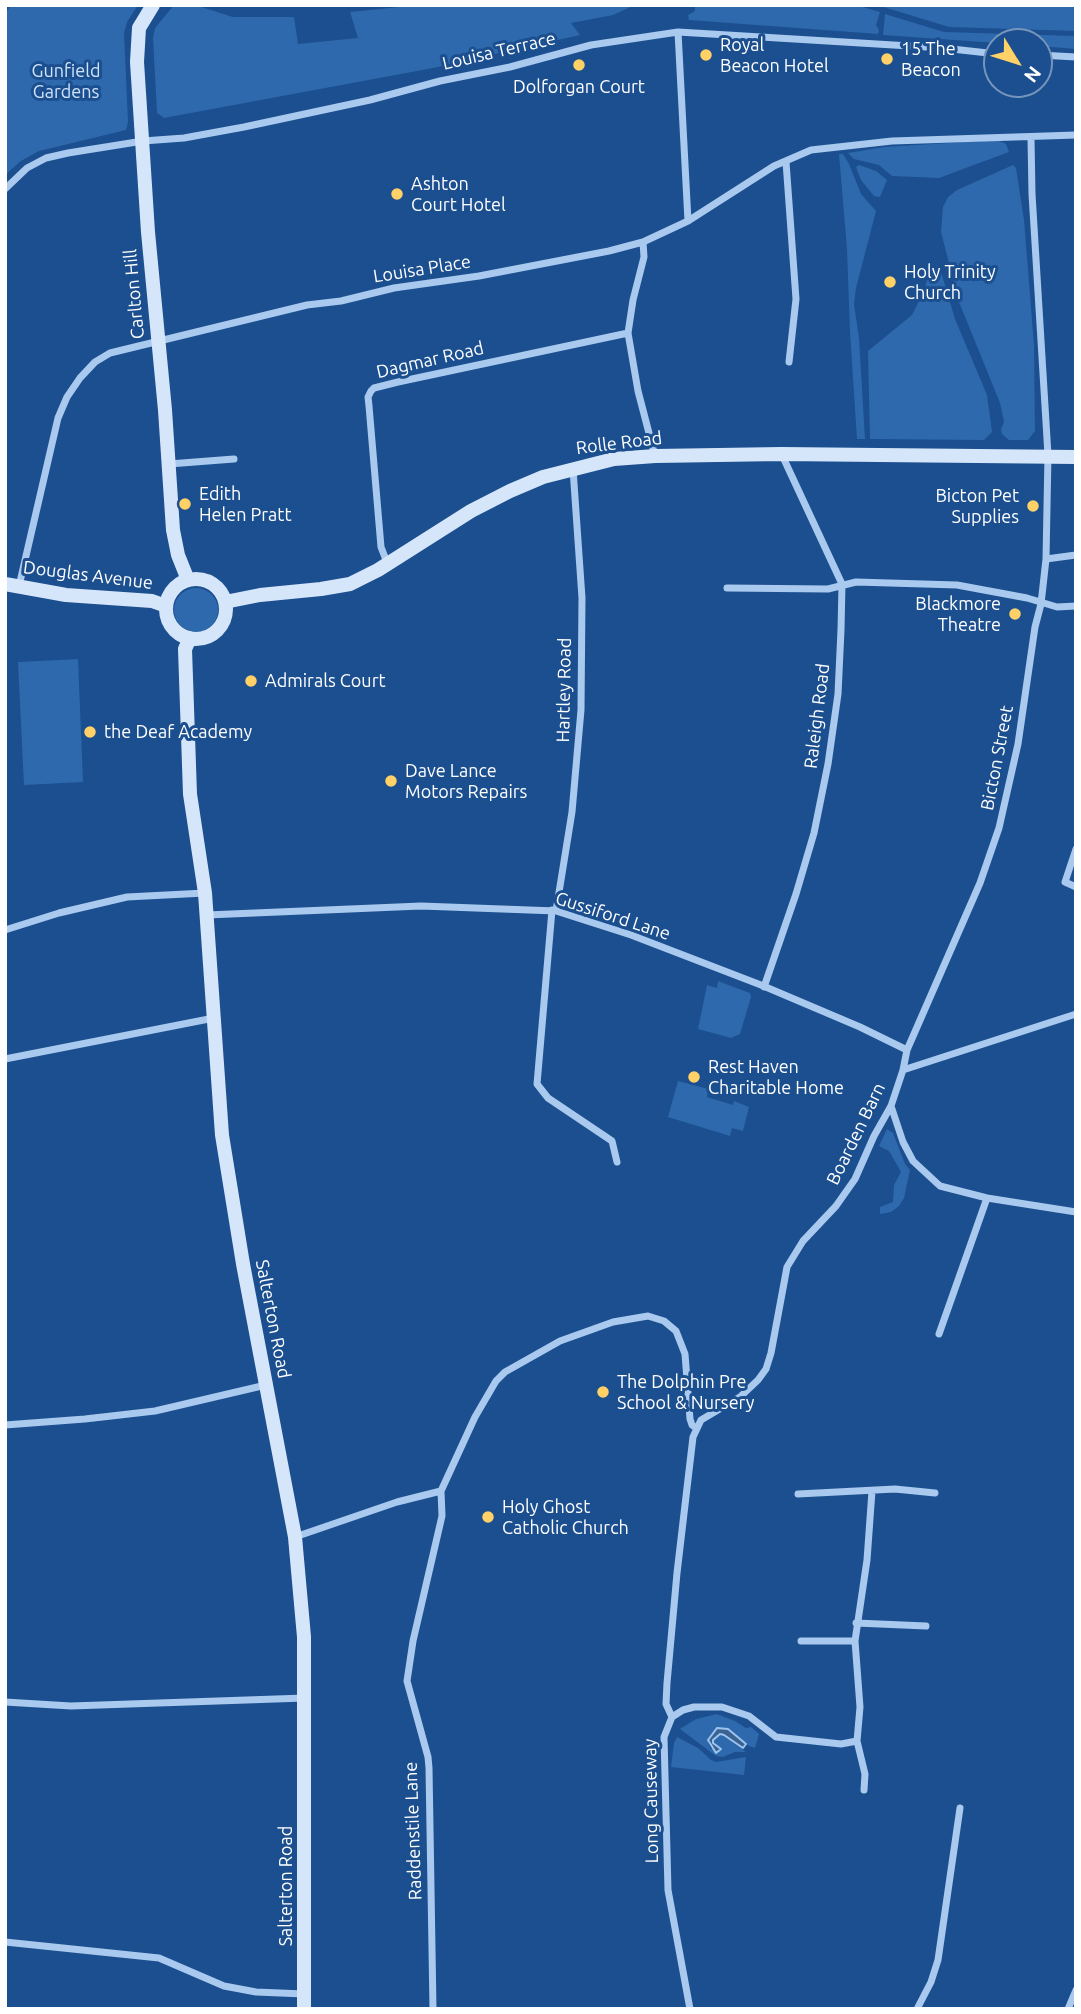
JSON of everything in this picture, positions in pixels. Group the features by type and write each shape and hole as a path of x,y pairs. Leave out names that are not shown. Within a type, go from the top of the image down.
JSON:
{"main road":[{"name":"Carlton Hill","path":"153,5 143,19 138,36 137,62 173,530 178,555 188,580"},
{"name":"Rolle Road","path":"225,602 349,584 388,565 471,511 521,486 573,468 614,459 781,454 1076,457"},
{"path":"200,579 211,583 220,591 225,602 226,614 221,625 213,634 202,638 190,638 177,632 168,621 166,606 169,594 177,585 188,580 200,579"},
{"name":"Douglas Avenue","path":"12,585 66,595 152,601 166,606"},
{"name":"Salterton Road","path":"190,638 186,649 190,794 205,893 222,1135 243,1264 295,1536 304,1637 304,2001"}],"street":[{"name":"Louisa Terrace","path":"5,189 27,168 46,158 244,127 370,100 591,46 678,32 983,52"},
{"path":"678,32 688,221"},
{"path":"1053,56 1076,57"},
{"name":"Louisa Place","path":"12,585 58,418 68,397 87,370 110,353 307,305 341,301 394,288 479,276 643,242 688,221 774,166 811,150 855,144 1076,135"},
{"name":"Bicton Street","path":"906,1050 980,883 999,828 1018,744 1035,626 1041,604 1046,559 1048,455 1031,138"},
{"path":"786,162 796,299 789,362"},
{"path":"643,242 644,257 628,333 638,391 655,456"},
{"name":"Dagmar Road","path":"388,565 381,547 368,397 374,388 628,333"},
{"name":"Raleigh Road","path":"764,987 814,833 828,764 838,694 842,584 781,454"},
{"path":"169,464 234,459"},
{"name":"Hartley Road","path":"573,468 582,598 581,710 572,812 554,910 537,1084 548,1098 612,1141 617,1162"},
{"path":"1046,559 1076,555"},
{"path":"726,588 828,589 856,582 957,585 1027,598 1057,607 1076,606"},
{"path":"1076,849 1065,882 1076,887"},
{"path":"5,930 59,913 127,897 205,893"},
{"name":"Gussiford Lane","path":"206,915 421,906 554,910 631,935 764,987 860,1027 906,1050"},
{"path":"903,1070 1076,1014"},
{"path":"5,1059 214,1018"},
{"name":"Boarden Barn","path":"696,1428 701,1420 740,1398 763,1375 771,1353 787,1267 803,1241 836,1206 855,1179 891,1106 903,1070 906,1050"},
{"path":"891,1106 903,1142 913,1160 940,1186 987,1198 1076,1212"},
{"path":"939,1334 987,1198"},
{"name":"Raddenstile Lane","path":"433,2009 429,1769 407,1681 412,1641 442,1516 441,1491 485,1397 505,1372 560,1341 613,1322 648,1316 664,1321 676,1331 685,1354 690,1419 696,1428"},
{"path":"5,1425 155,1411 266,1385"},
{"name":"Long Causeway","path":"690,2009 668,1890 664,1737 672,1717 666,1704 671,1630 686,1490 696,1428"},
{"path":"798,1494 895,1489 935,1493"},
{"path":"295,1536 397,1502 441,1491"},
{"path":"863,1790 865,1774 857,1741 860,1707 855,1641 867,1560 872,1491"},
{"path":"856,1623 926,1626"},
{"path":"801,1641 855,1641"},
{"path":"5,1702 71,1706 305,1698"},
{"path":"672,1717 694,1707 722,1707 749,1716 776,1737 841,1744 857,1741"},
{"path":"917,2009 931,1982 940,1949 960,1808"},
{"path":"5,1942 159,1958 224,1986 304,2001"},
{"path":"1068,2009 1076,1990"}],"green space":[{"name":"Gunfield Gardens","path":"11,5 138,5 127,22 124,33 128,122 126,130 39,151 21,161 5,175 5,14"},
{"path":"174,5 195,5 233,17 294,17 298,44 358,38 350,12 419,5 635,5 613,15 571,23 580,35 433,68 164,118 157,113 153,38 155,28"},
{"path":"695,5 856,5 880,12 876,25 879,30 878,34 689,20 688,15 695,11"},
{"path":"877,5 1076,5 1076,31 1053,30 1053,28 949,27"},
{"path":"885,14 944,32 983,33 983,42 883,35"},
{"path":"1053,35 1076,36 1076,49 1053,47"},
{"path":"997,140 1006,144 1009,152 939,178 892,176 879,165 854,159 848,153 884,147"},
{"path":"839,154 843,154 861,194 876,211 854,304 859,338 865,439 857,439"},
{"path":"859,165 876,171 887,180 880,197 874,196 861,180 856,167"},
{"path":"1013,165 1016,168 1024,220 1034,345 1035,431 1028,440 1009,440 1002,434 1004,422 1000,403 959,302 941,232 943,207 948,197 957,190"},
{"path":"939,265 955,319 987,395 992,432 984,440 870,439 868,351 912,315 924,291 931,267"},
{"path":"196,588 211,595 218,610 211,625 196,632 181,625 174,610 181,595"},
{"path":"78,659 83,782 24,785 18,662"},
{"path":"718,981 750,993 751,997 740,1034 731,1038 698,1029 707,985 717,988"},
{"path":"678,1081 708,1089 707,1097 733,1105 734,1101 749,1107 743,1131 732,1128 730,1136 668,1117"},
{"path":"887,1129 893,1133 910,1170 904,1198 899,1206 891,1212 880,1214 880,1207 893,1202 894,1185 901,1172 889,1151 879,1146"},
{"path":"717,1714 746,1728 751,1727 759,1734 755,1748 728,1729 708,1738 711,1749 718,1747 713,1743 716,1736 724,1735 746,1752 716,1756 680,1729 696,1719"},
{"path":"677,1737 716,1762 746,1757 744,1775 671,1767"}],"shaded area":[{"path":"717,1728 728,1729 746,1744 743,1748 720,1734 713,1740 721,1749 716,1753 708,1740"}],"place":[{"name":"Royal Beacon Hotel","path":"706,55"},
{"name":"15 The Beacon","path":"887,59"},
{"name":"Dolforgan Court","path":"579,65"},
{"name":"Ashton Court Hotel","path":"397,194"},
{"name":"Holy Trinity Church","path":"890,282"},
{"name":"Edith Helen Pratt","path":"185,504"},
{"name":"Bicton Pet Supplies","path":"1033,506"},
{"name":"Blackmore Theatre","path":"1015,614"},
{"name":"Admirals Court","path":"251,681"},
{"name":"the Deaf Academy","path":"90,732"},
{"name":"Dave Lance Motors Repairs","path":"391,781"},
{"name":"Rest Haven Charitable Home","path":"694,1077"},
{"name":"The Dolphin Pre School & Nursery","path":"603,1392"},
{"name":"Holy Ghost Catholic Church","path":"488,1517"}]}
